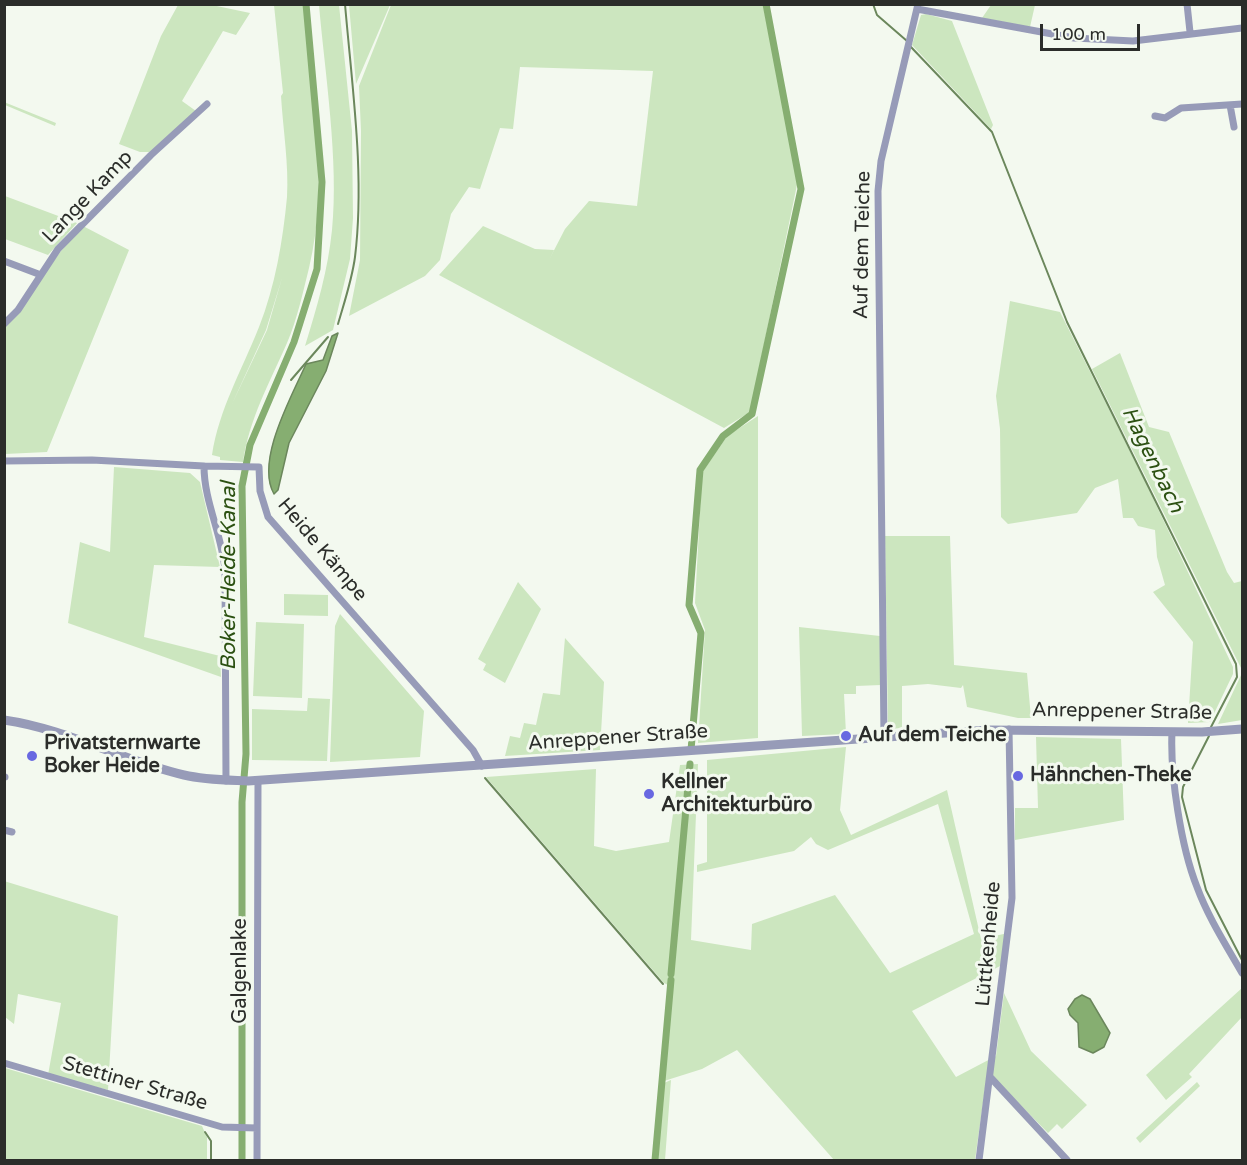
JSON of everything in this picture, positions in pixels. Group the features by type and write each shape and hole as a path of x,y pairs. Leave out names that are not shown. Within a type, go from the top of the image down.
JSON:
{"street":[{"path":"1187,4 1190,32"},
{"path":"917,7 1074,38 1133,41 1190,32 1242,28"},
{"name":"Auf dem Teiche","path":"884,737 878,191 880,161 917,7"},
{"name":"Lange Kamp","path":"4,324 18,310 58,249 92,213 207,104"},
{"path":"1155,116 1165,118 1181,108 1242,104"},
{"path":"1230,105 1234,127"},
{"path":"4,261 41,275"},
{"path":"4,461 92,460 204,466 207,499 222,546 225,570 226,781"},
{"name":"Heide Kämpe","path":"204,466 259,467 260,491 268,518 473,750 482,766"},
{"name":"Anreppener Straße","path":"4,720 58,732 167,770 226,781 482,766 1009,729 1172,732 1220,732 1242,729"},
{"name":"Lüttkenheide","path":"979,1161 1012,898 1009,729"},
{"path":"1172,732 1176,790 1192,874 1210,916 1242,973"},
{"name":"Galgenlake","path":"248,781 253,1128 257,1161"},
{"name":"Stettiner Straße","path":"4,1063 234,1129 253,1128"},
{"path":"991,1078 1067,1161"}],"shaded area":[{"path":"178,5 212,5 250,13 236,35 223,31 182,101 196,111 150,152 140,152 119,144 161,36"},
{"path":"274,5 304,5 315,103 319,170 315,236 294,325 255,416 243,462 220,460 220,457 212,455 215,438 232,390 265,312 281,246 287,197 287,160 281,96 283,93","holes":["282,278 267,330 232,404 266,330"]},
{"path":"319,5 339,5 352,131 353,218 350,259 333,330 305,346 328,260 334,203 333,147"},
{"path":"349,5 390,5 356,84"},
{"path":"391,5 763,5 798,180 750,412 724,428 439,275 483,226 535,249 554,250 549,260 565,229 589,201 637,206 653,71 520,67 513,129 500,128 480,189 469,187 451,214 440,260 425,276 349,316 360,260 359,86"},
{"path":"991,5 1035,5 1030,27 982,18"},
{"path":"926,14 952,21 993,125 991,129 912,45 921,15"},
{"path":"4,102 56,123 55,126 5,105"},
{"path":"4,196 77,223 48,255 5,239"},
{"path":"83,226 129,250 47,452 5,454 4,327 61,251"},
{"path":"1010,301 1060,312 1141,473 1233,667 1233,674 1210,722 1188,723 1193,642 1153,592 1165,585 1157,557 1155,530 1138,526 1133,518 1123,518 1118,479 1095,488 1077,513 1008,524 1001,517 1000,429 996,396"},
{"path":"338,333 326,371 289,443 278,490 274,494 269,480 269,464 272,447 285,410 306,364 323,360 332,336"},
{"path":"1120,353 1149,427 1169,432 1227,572 1234,583 1242,581 1242,670 1092,369"},
{"path":"758,416 758,738 698,743 705,630 695,603 702,473 727,436"},
{"path":"114,467 190,473 200,482 220,567 154,565 144,637 220,656 221,677 68,623 80,542 110,552"},
{"path":"885,536 950,536 954,665 1027,673 1031,718 1018,718 967,707 963,685 961,688 928,684 902,686 902,728 888,729"},
{"path":"518,582 541,609 505,683 483,670 486,664 478,659"},
{"path":"284,594 328,595 328,616 284,615"},
{"path":"340,614 424,711 420,757 330,762 335,626"},
{"path":"256,622 304,624 302,698 253,696"},
{"path":"799,627 880,636 881,685 856,686 856,694 844,694 846,734 802,736"},
{"path":"565,638 604,682 600,750 505,756 510,736 520,738 524,723 536,725 543,693 560,695"},
{"path":"1242,673 1242,720 1218,724"},
{"path":"308,698 330,699 327,761 252,760 252,709 307,711"},
{"path":"1036,737 1121,739 1124,820 1015,840 1015,808 1038,808"},
{"path":"846,747 840,810 851,835 947,790 981,939 1008,933 1004,964 912,1011 956,1077 996,1056 1004,993 1031,1051 1087,1105 1062,1129 1057,1124 1048,1133 992,1076 987,1074 975,1160 834,1160 737,1050 702,1069 664,1081 672,987 664,983 486,777 596,769 594,846 616,851 669,842 680,765 698,764 691,940 751,950 752,924 835,895 890,973 974,934 938,804 828,850 816,844 811,837 794,851 697,872 697,865 707,862 707,760"},
{"path":"4,881 118,916 108,1090 48,1075 61,1003 18,994 14,1024 5,1017"},
{"path":"1242,988 1242,1017 1189,1074 1192,1077 1166,1100 1146,1075"},
{"path":"1082,995 1090,999 1110,1033 1104,1047 1093,1053 1079,1047 1078,1023 1070,1015 1068,1009 1075,999"},
{"path":"5,1068 202,1126 207,1137 207,1160 5,1160"},
{"path":"671,1080 665,1160 658,1160 664,1083"},
{"path":"1197,1082 1200,1086 1140,1143 1136,1138"}],"waterway":[{"name":"Boker-Heide-Kanal","path":"242,1160 242,802 246,754 242,486 250,445 294,342 317,269 322,182 306,4"},
{"path":"338,324 354,266 359,195 345,4"},
{"path":"691,750 701,633 689,605 700,470 723,436 752,414 801,189 766,4"},
{"name":"Hagenbach","path":"873,4 877,15 907,41"},
{"name":"Hagenbach","path":"910,46 992,132 1067,322 1236,664 1237,677 1211,727"},
{"path":"291,380 328,337"},
{"name":"Hagenbach","path":"1209,736 1183,787 1182,797 1206,890 1242,960"},
{"path":"671,974 690,764"},
{"path":"485,778 663,984"},
{"path":"655,1160 671,980"},
{"path":"205,1132 211,1141 211,1160"}],"place":[{"name":"Auf dem Teiche","path":"846,736"},
{"name":"Privatsternwarte Boker Heide","path":"32,756"},
{"name":"Hähnchen-Theke","path":"1018,776"},
{"name":"Kellner Architekturbüro","path":"649,794"}]}
